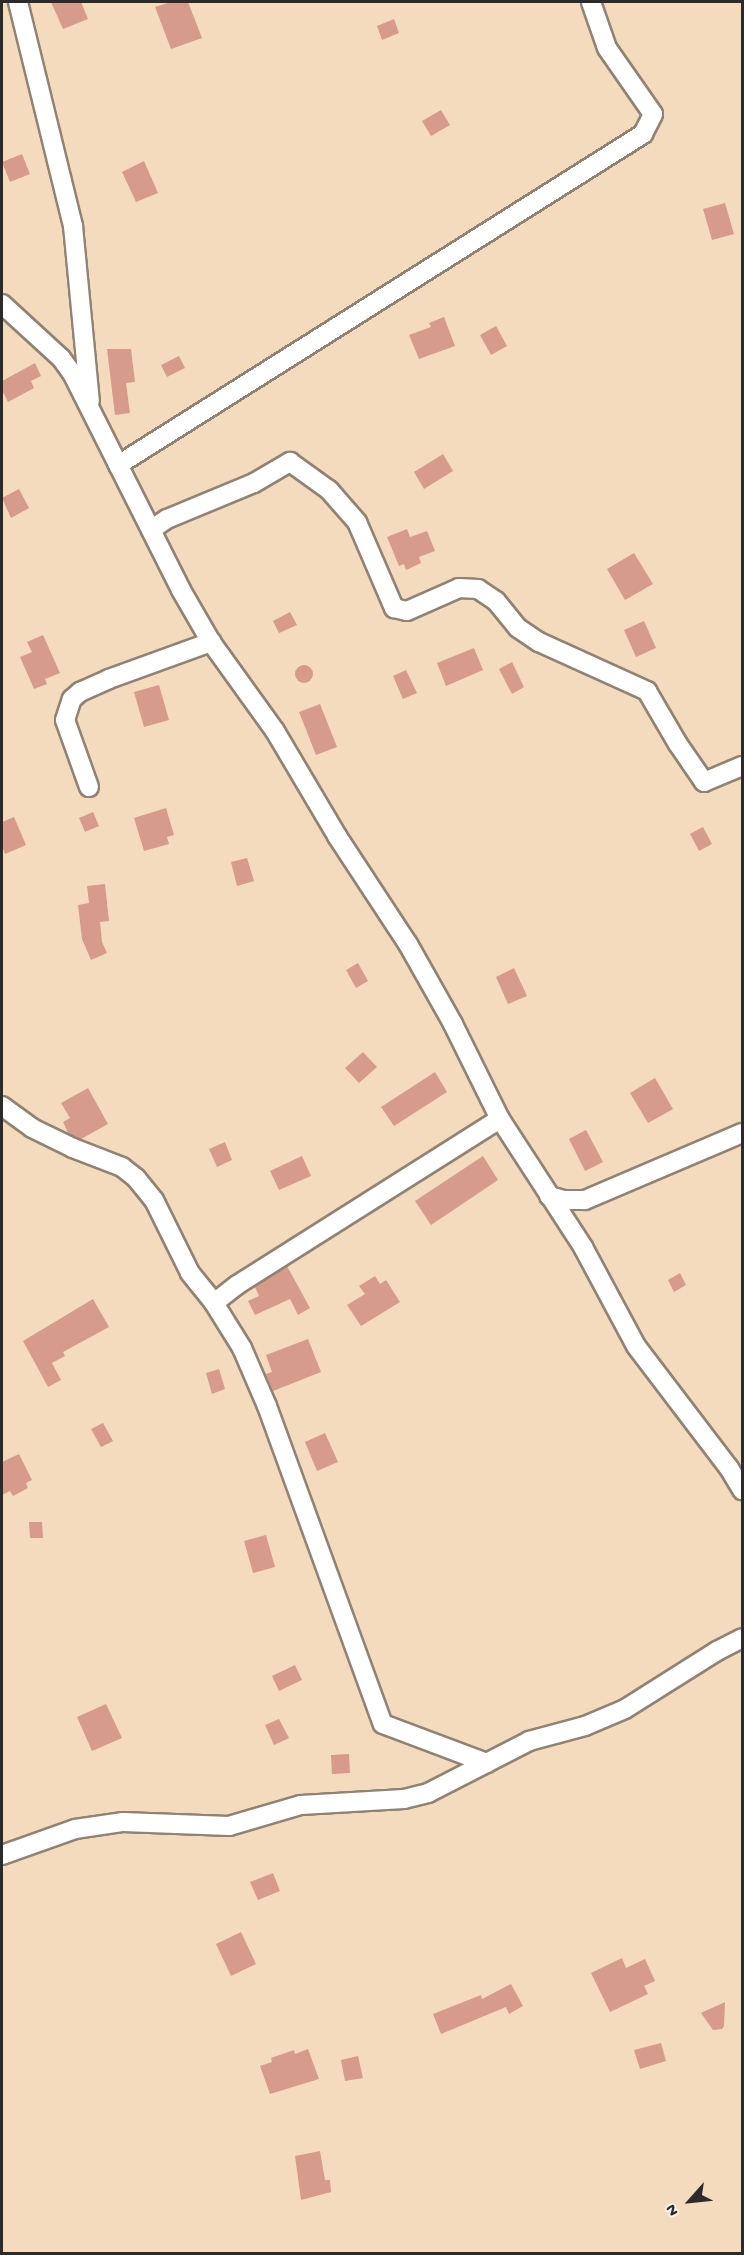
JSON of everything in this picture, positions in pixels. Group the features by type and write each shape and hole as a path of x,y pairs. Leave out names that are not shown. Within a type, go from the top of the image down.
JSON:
{"street":[{"path":"18,2 73,226 90,412"},
{"path":"118,465 643,134 653,114 607,48 591,2"},
{"path":"2,304 61,358 72,373 90,412 211,642 275,731 337,836 408,944 453,1024 500,1119 583,1247 636,1346 729,1468 742,1490"},
{"path":"151,530 167,519 254,483 290,462 329,490 357,522 394,608 406,611 459,588 478,589 496,601 518,628 539,642 647,691 678,744 704,782 742,766"},
{"path":"89,787 64,720 72,699 80,692 109,679 211,642"},
{"path":"2,1106 32,1128 73,1149 122,1167 136,1178 154,1200 190,1273 214,1303 242,1348 267,1406 383,1724 487,1763"},
{"path":"214,1303 237,1285 500,1119"},
{"path":"549,1196 564,1200 585,1200 742,1133"},
{"path":"2,1855 75,1829 123,1822 230,1826 301,1805 404,1799 428,1793 529,1741 585,1726 626,1709 717,1651 742,1638"}],"building":[{"path":"51,2 81,2 88,19 63,29"},
{"path":"171,2 188,2 202,38 171,49 155,7"},
{"path":"394,19 399,33 382,40 377,26"},
{"path":"441,110 450,125 431,136 422,121"},
{"path":"22,154 30,174 10,182 2,162"},
{"path":"144,161 158,193 136,202 122,172"},
{"path":"725,203 734,234 712,240 703,209"},
{"path":"444,317 455,346 419,359 409,335 431,327 429,323"},
{"path":"496,326 507,346 491,355 480,335"},
{"path":"107,349 131,349 135,382 126,383 130,413 115,415"},
{"path":"179,356 185,368 167,377 161,365"},
{"path":"35,363 41,376 31,381 34,388 8,402 2,390 2,381"},
{"path":"443,454 453,471 424,489 414,472"},
{"path":"19,489 29,508 11,518 2,498"},
{"path":"407,529 410,537 427,531 435,551 419,557 421,563 406,570 404,564 399,566 387,537"},
{"path":"634,553 653,584 625,600 607,569"},
{"path":"290,612 297,625 279,633 273,621"},
{"path":"644,621 656,648 636,657 624,630"},
{"path":"43,635 60,673 45,679 47,684 34,689 20,657 32,652 27,642"},
{"path":"474,648 483,670 446,686 437,663"},
{"path":"512,662 524,687 512,694 499,669"},
{"path":"304,665 310,668 313,674 310,680 304,683 298,680 295,674 298,668"},
{"path":"406,670 417,693 403,699 393,676"},
{"path":"159,685 169,720 144,727 134,692"},
{"path":"320,704 337,747 316,755 299,712"},
{"path":"166,808 174,835 167,837 169,844 144,851 134,818"},
{"path":"93,812 99,826 85,832 79,818"},
{"path":"14,817 26,845 5,854 2,846 2,822"},
{"path":"703,827 712,844 699,851 690,834"},
{"path":"247,858 254,881 237,886 231,862"},
{"path":"105,884 109,921 100,922 102,942 107,953 91,960 82,939 78,905 89,903 87,886"},
{"path":"358,963 368,981 356,988 346,970"},
{"path":"514,968 527,996 508,1004 496,977"},
{"path":"363,1052 377,1067 359,1083 345,1068"},
{"path":"435,1072 447,1092 394,1126 381,1107"},
{"path":"655,1078 673,1109 648,1123 630,1093"},
{"path":"88,1088 108,1124 81,1139 68,1133 63,1122 70,1118 61,1103"},
{"path":"586,1130 603,1162 585,1171 569,1139"},
{"path":"225,1142 232,1160 217,1167 209,1149"},
{"path":"302,1156 311,1176 279,1190 270,1171"},
{"path":"483,1156 498,1180 431,1225 415,1201"},
{"path":"287,1266 310,1308 298,1315 290,1299 255,1315 248,1301 259,1296 255,1287"},
{"path":"680,1273 686,1285 674,1292 668,1280"},
{"path":"375,1276 380,1284 386,1280 400,1302 361,1326 347,1305 365,1294 359,1286"},
{"path":"93,1299 109,1327 63,1352 65,1356 52,1363 61,1380 48,1387 23,1341"},
{"path":"308,1339 321,1372 273,1391 266,1374 272,1372 266,1355"},
{"path":"219,1369 225,1389 212,1394 206,1373"},
{"path":"103,1423 113,1441 101,1447 91,1429"},
{"path":"325,1433 338,1462 317,1471 305,1442"},
{"path":"19,1454 32,1480 26,1483 28,1488 13,1496 10,1491 2,1495 2,1462"},
{"path":"29,1522 42,1522 43,1538 30,1538"},
{"path":"266,1535 275,1567 253,1573 244,1541"},
{"path":"295,1665 302,1680 279,1691 272,1676"},
{"path":"106,1704 122,1738 92,1751 77,1717"},
{"path":"279,1719 289,1738 274,1745 265,1725"},
{"path":"349,1754 350,1773 332,1774 331,1755"},
{"path":"273,1873 280,1891 258,1900 250,1882"},
{"path":"241,1932 256,1964 231,1976 216,1944"},
{"path":"622,1958 626,1968 645,1959 655,1981 644,1986 648,1994 610,2012 591,1973"},
{"path":"511,1984 523,2006 509,2014 506,2007 441,2034 433,2014 481,1995 482,1999"},
{"path":"725,2002 724,2026 722,2029 713,2030 701,2013"},
{"path":"661,2043 666,2061 640,2069 634,2050"},
{"path":"308,2049 319,2079 270,2094 260,2066 272,2062 271,2058 294,2050 295,2054"},
{"path":"358,2056 363,2078 345,2081 341,2060"},
{"path":"320,2151 325,2180 330,2180 331,2192 301,2200 295,2156"}]}
